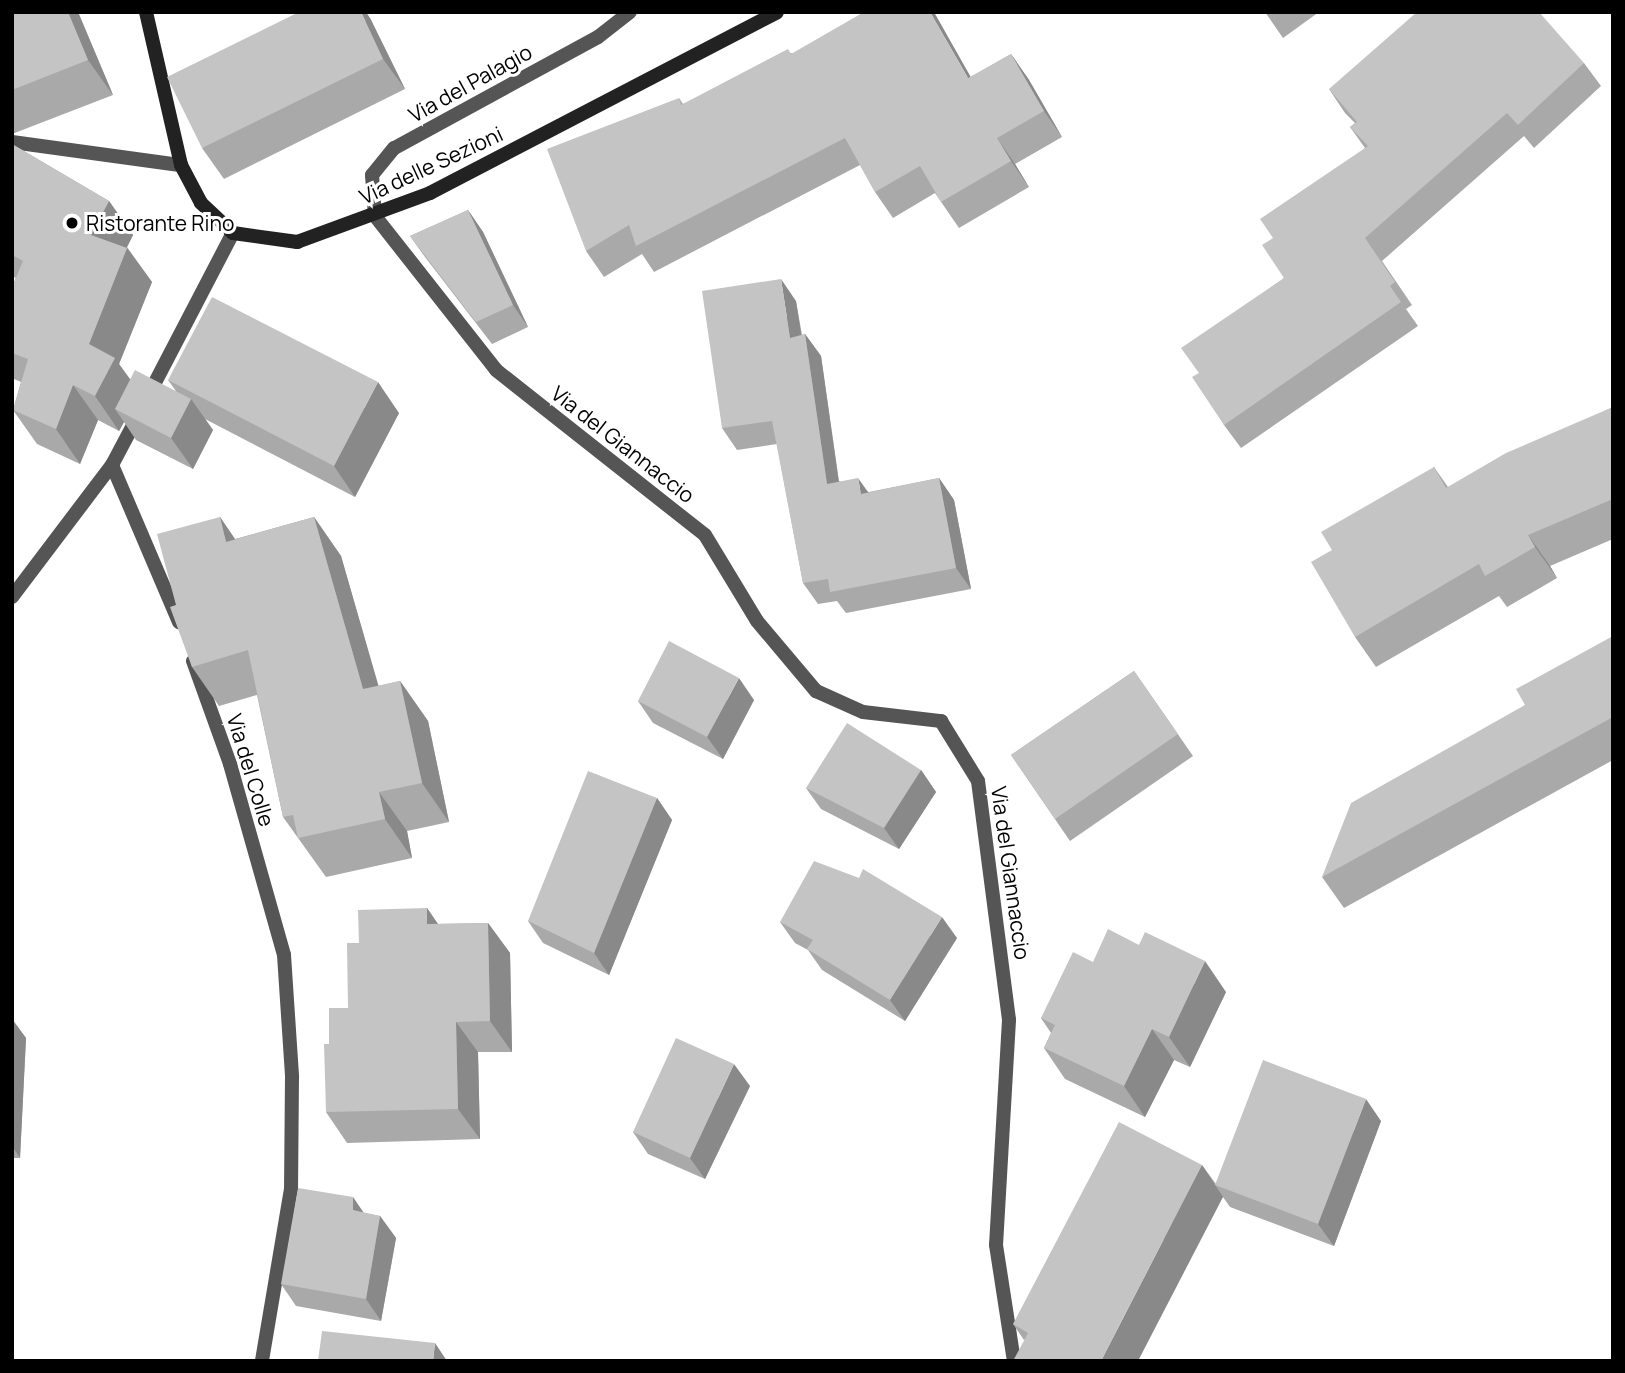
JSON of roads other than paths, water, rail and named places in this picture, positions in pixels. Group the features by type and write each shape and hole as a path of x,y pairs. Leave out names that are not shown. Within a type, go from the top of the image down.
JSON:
{"street":[{"path":"12,597 113,465 233,233 201,203 181,165 146,12"},
{"name":"Via del Palagio","path":"374,216 372,175 394,148 598,37 630,12"},
{"name":"Via delle Sezioni","path":"233,233 297,242 374,216 443,186 777,12"},
{"path":"12,142 181,165"},
{"name":"Via del Giannaccio","path":"374,216 496,370 705,535 757,621 816,691 863,712 941,721 978,781 1009,1020 996,1245 1014,1361"},
{"name":"Via del Colle","path":"113,465 187,644 230,764 284,955 292,1077 291,1189 262,1361"}],"place":[{"name":"Ristorante Rino","path":"72,223"}]}
